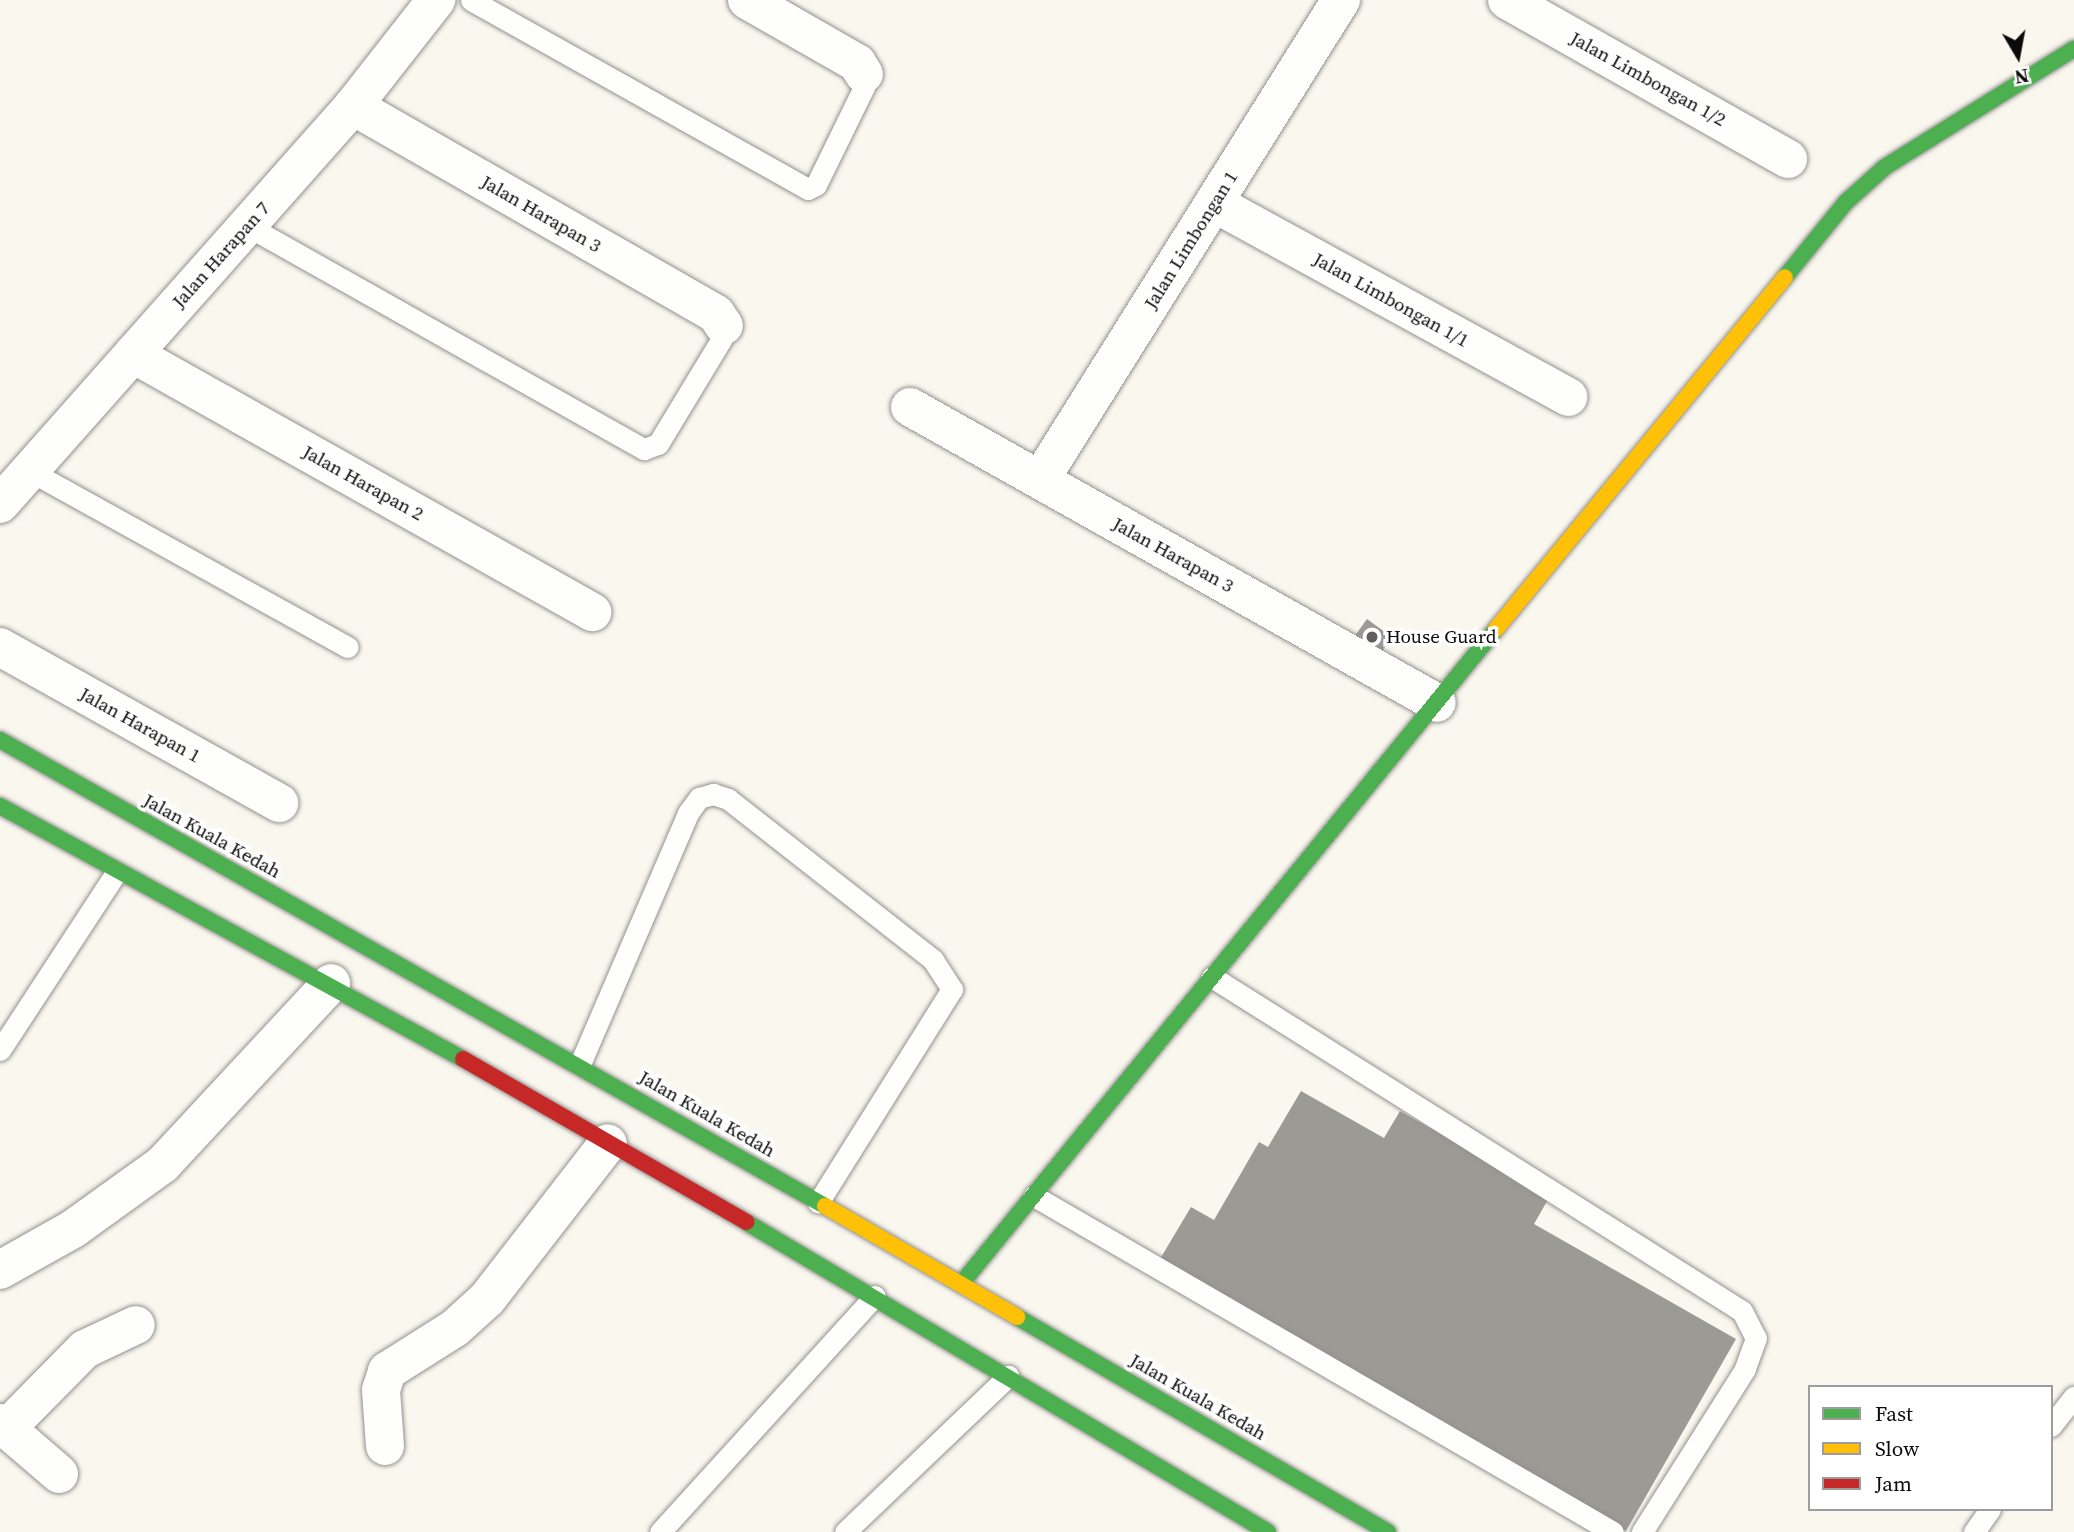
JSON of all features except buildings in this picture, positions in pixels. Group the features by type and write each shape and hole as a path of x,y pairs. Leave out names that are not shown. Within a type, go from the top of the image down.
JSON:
{"main road":[{"path":"961,1284 1846,202 1885,167 2074,49"},
{"name":"Jalan Kuala Kedah","path":"0,740 580,1065 1388,1532"},
{"path":"105,800 125,831"},
{"path":"0,806 116,873 331,983 875,1296 1268,1532"},
{"path":"116,873 124,851"}],"street":[{"name":"Jalan Harapan 7","path":"0,505 353,106 436,0"},
{"path":"747,0 857,63 864,74"},
{"name":"Jalan Limbongan 1","path":"1040,480 1341,0"},
{"name":"Jalan Limbongan 1/2","path":"1507,0 1788,159"},
{"name":"Jalan Harapan 3","path":"353,106 716,314 723,326"},
{"name":"Jalan Limbongan 1/1","path":"1214,203 1568,397"},
{"name":"Jalan Harapan 2","path":"133,354 592,612"},
{"name":"Jalan Harapan 3","path":"911,407 1437,703"},
{"name":"Jalan Harapan 1","path":"0,647 279,803"},
{"path":"0,1270 73,1229 163,1164 331,983"},
{"path":"385,1446 381,1390 387,1371 455,1328 487,1299 608,1143"},
{"path":"60,1474 3,1425 85,1349 136,1325"}],"lane":[{"path":"471,0 808,189 816,186 864,87 864,74"},
{"path":"246,226 644,449 658,444 721,340 723,326"},
{"path":"30,471 347,647"},
{"path":"580,1065 688,813 699,798 713,794 728,799 933,960 952,989 818,1203"},
{"path":"0,1050 116,873"},
{"path":"1212,977 1742,1311 1756,1338 1745,1368 1642,1532"},
{"path":"1034,1196 1613,1532"},
{"path":"660,1532 875,1296"},
{"path":"845,1532 1008,1376"},
{"path":"2053,1423 2074,1397"},
{"path":"1974,1532 1989,1511"}],"traffic: fast":[{"path":"1785,277 1846,202 1885,167 2074,49"},
{"path":"961,1284 1496,629"},
{"path":"0,740 825,1206"},
{"path":"0,806 463,1059"},
{"path":"746,1222 1268,1532"},
{"path":"1017,1317 1388,1532"}],"traffic: slow":[{"path":"1496,629 1785,277"},
{"path":"825,1206 1017,1317"}],"traffic: jam":[{"path":"463,1059 746,1222"}],"place":[{"name":"House Guard","path":"1372,637"}]}
